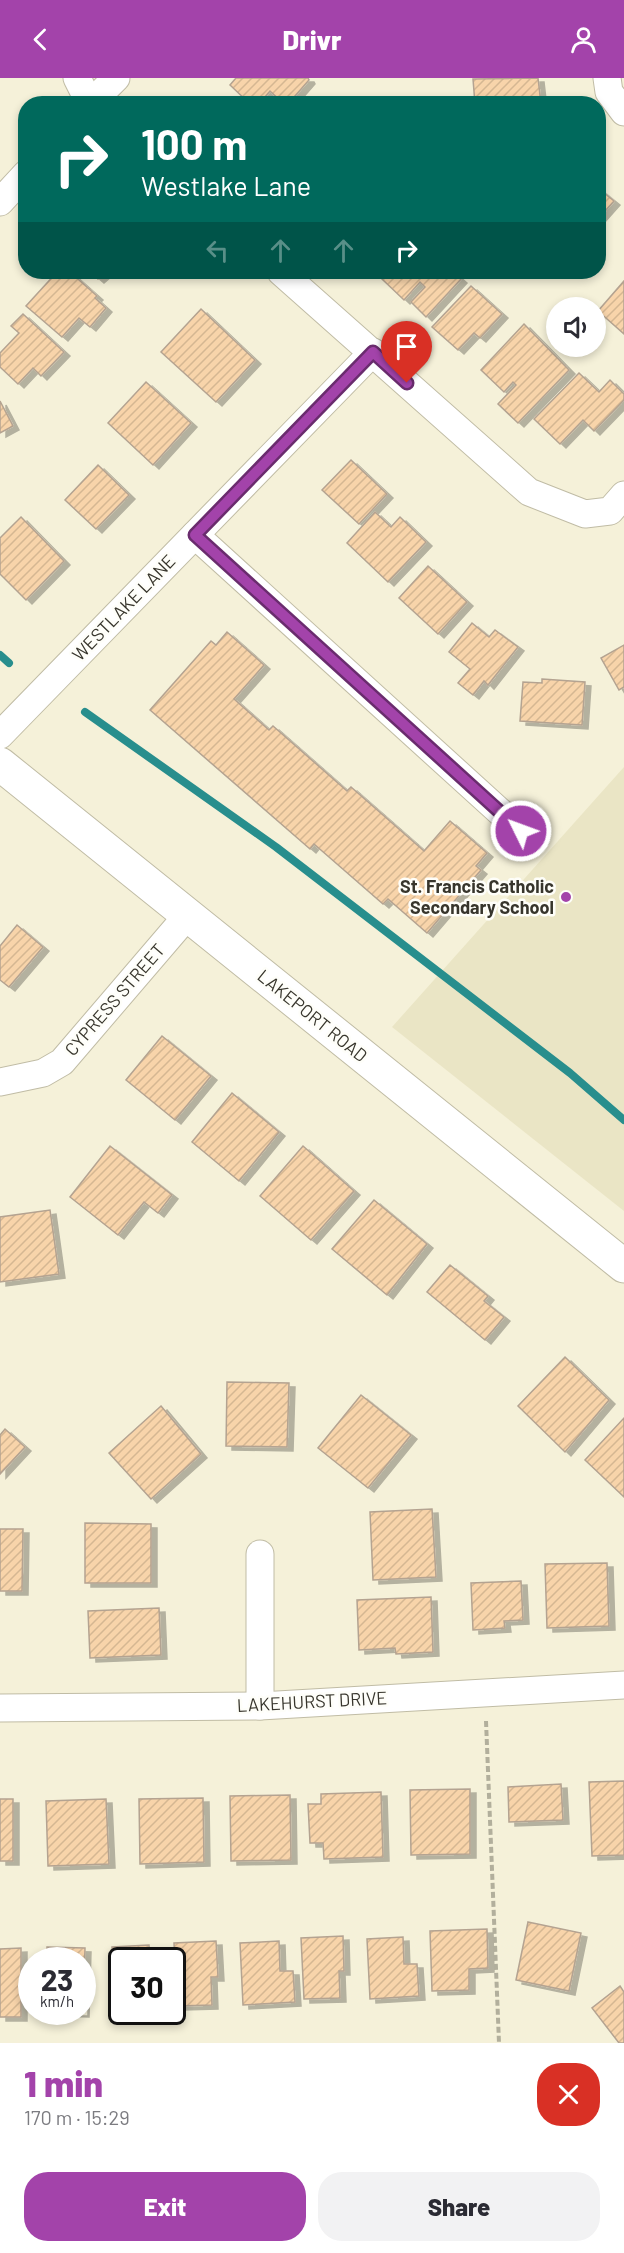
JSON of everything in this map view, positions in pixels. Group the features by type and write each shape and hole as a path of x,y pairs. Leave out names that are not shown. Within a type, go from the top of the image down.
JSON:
{"main road":[{"name":"LAKEPORT ROAD","path":"0,764 624,1266"}],"street":[{"path":"77,78 86,96"},
{"path":"97,96 116,78"},
{"path":"607,78 609,92 615,104 624,112"},
{"path":"0,202 18,183"},
{"path":"289,279 529,492 585,514 610,511 624,495"},
{"name":"WESTLAKE LANE","path":"0,735 373,352"},
{"path":"195,535 521,831"},
{"name":"CYPRESS STREET","path":"0,1082 43,1072 62,1062 188,916"},
{"path":"260,1554 260,1706"},
{"name":"LAKEHURST DRIVE","path":"0,1708 260,1706 624,1685"}],"path":[{"path":"485,1693 499,2043"}],"shaded area":[{"name":"St. Francis Catholic Secondary School","path":"624,767 624,1211 392,1027"}],"building":[{"path":"236,78 308,78 309,80 295,96 275,96 270,91 266,96 242,96 230,85"},
{"path":"538,78 540,96 474,96 473,79"},
{"path":"606,194 614,201 606,210"},
{"path":"51,279 78,279 97,296 95,298 106,308 90,327 79,318 62,337 26,306"},
{"path":"382,279 461,279 426,317 411,302 425,287 420,282 404,300"},
{"path":"624,281 624,334 606,318 606,302"},
{"path":"471,286 502,314 480,338 474,333 458,350 432,327"},
{"path":"201,309 255,360 216,402 161,352"},
{"path":"23,314 64,352 41,376 33,368 18,384 0,367 0,353 19,333 11,326"},
{"path":"524,324 546,346 546,357 556,357 569,370 518,423 498,404 516,385 513,382 504,392 481,370"},
{"path":"579,373 599,392 610,380 624,394 624,400 594,431 583,420 560,444 534,419"},
{"path":"146,382 191,423 153,465 108,423"},
{"path":"0,401 13,426 0,433"},
{"path":"351,460 387,494 359,524 322,490"},
{"path":"98,465 129,495 96,529 65,500"},
{"path":"375,512 391,527 400,517 426,542 388,582 347,543"},
{"path":"21,517 64,561 26,600 0,574 0,538"},
{"path":"428,566 467,602 438,634 399,598"},
{"path":"472,623 489,637 495,630 518,647 488,685 484,681 473,695 458,683 470,669 449,652"},
{"path":"227,632 264,665 234,699 269,730 273,726 347,791 351,787 424,851 450,821 487,853 476,866 481,870 427,933 388,899 383,904 314,844 310,849 150,710 211,641 216,645"},
{"path":"624,645 624,687 619,690 601,658"},
{"path":"542,679 585,682 582,725 520,721 523,682 542,683"},
{"path":"17,925 43,947 9,987 0,980 0,946"},
{"path":"162,1036 211,1076 175,1120 126,1080"},
{"path":"232,1093 279,1132 239,1181 192,1142"},
{"path":"110,1146 172,1195 158,1213 144,1202 118,1235 70,1197"},
{"path":"303,1146 354,1191 311,1240 260,1196"},
{"path":"374,1200 427,1244 387,1295 332,1249"},
{"path":"50,1210 59,1274 0,1282 0,1217"},
{"path":"450,1265 488,1296 484,1301 504,1317 485,1340 427,1292"},
{"path":"565,1357 609,1400 565,1452 518,1406"},
{"path":"227,1382 289,1383 287,1447 226,1446"},
{"path":"361,1395 411,1435 368,1488 318,1448"},
{"path":"161,1406 201,1454 151,1499 109,1453"},
{"path":"624,1418 624,1497 585,1460"},
{"path":"5,1429 25,1447 0,1474 0,1435"},
{"path":"432,1509 436,1577 373,1580 370,1512"},
{"path":"85,1523 151,1524 151,1583 85,1583"},
{"path":"0,1529 23,1529 22,1591 0,1591"},
{"path":"607,1563 609,1626 547,1628 545,1564"},
{"path":"521,1581 523,1620 504,1621 505,1628 473,1630 471,1583"},
{"path":"431,1597 433,1652 396,1654 395,1648 359,1650 357,1600"},
{"path":"159,1608 161,1655 90,1658 88,1611"},
{"path":"624,1781 624,1855 592,1856 589,1782"},
{"path":"561,1784 563,1820 509,1822 508,1787"},
{"path":"470,1789 470,1854 411,1855 410,1790"},
{"path":"381,1792 383,1857 324,1859 323,1843 310,1843 308,1804 321,1804 321,1794"},
{"path":"290,1795 291,1860 231,1861 230,1796"},
{"path":"203,1798 204,1862 140,1864 139,1799"},
{"path":"0,1799 13,1799 13,1861 0,1861"},
{"path":"106,1799 109,1864 48,1866 46,1801"},
{"path":"528,1922 581,1933 569,1991 516,1980"},
{"path":"487,1929 488,1968 469,1969 469,1990 432,1991 430,1931"},
{"path":"343,1936 344,1971 339,1971 340,1998 304,1999 301,1938"},
{"path":"403,1937 404,1964 417,1964 419,1996 370,1999 367,1939"},
{"path":"216,1941 218,1977 211,1977 212,2005 186,2006 186,1947 174,1947 174,1943"},
{"path":"279,1941 280,1971 293,1971 295,2002 243,2005 240,1943"},
{"path":"149,1945 149,1947 112,1947"},
{"path":"18,1948 18,2017 0,2017 0,1949"},
{"path":"620,1986 624,1992 624,2043 619,2043 592,2008"}],"waterway":[{"path":"0,655 9,663"},
{"path":"85,712 276,847 570,1073 624,1120"}],"place":[{"name":"St. Francis Catholic Secondary School","path":"566,897"}],"route":[{"path":"407,383 373,352 195,535 521,831"}]}
